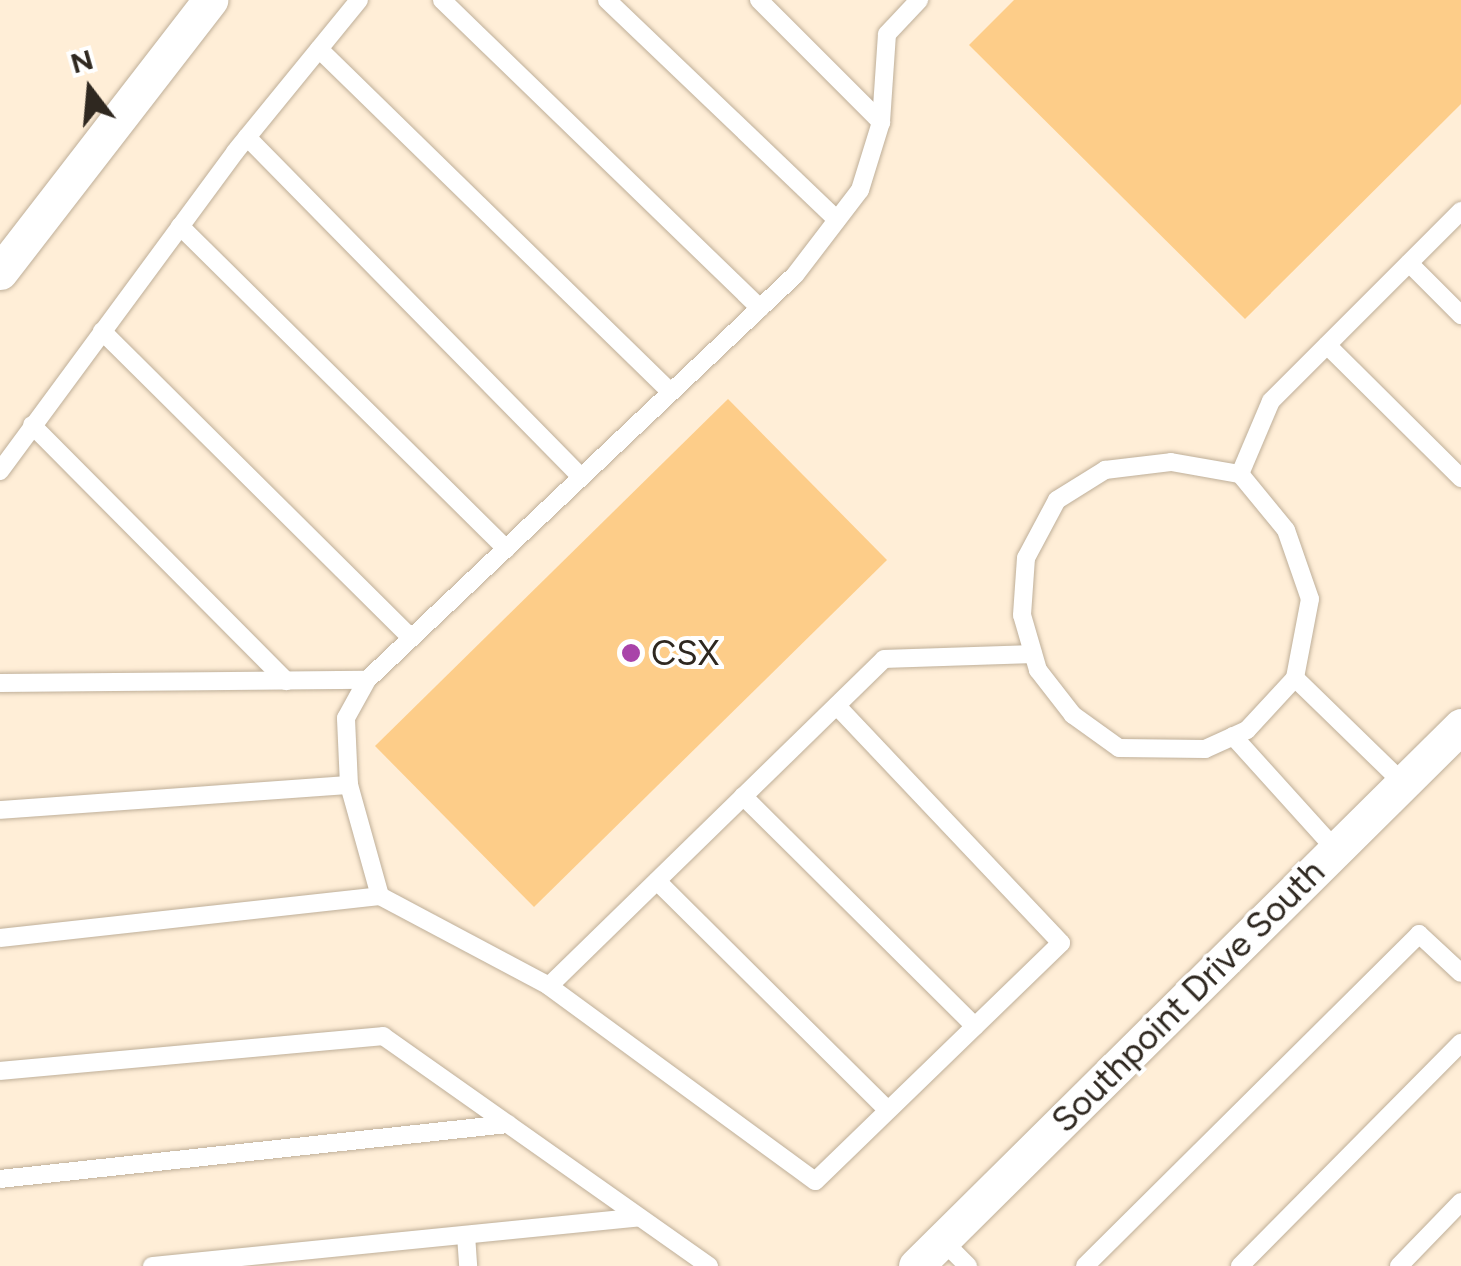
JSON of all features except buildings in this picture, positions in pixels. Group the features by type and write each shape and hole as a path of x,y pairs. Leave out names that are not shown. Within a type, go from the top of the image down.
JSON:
{"street":[{"path":"0,272 210,0"},
{"name":"Southpoint Drive South","path":"916,1266 1461,726"}],"lane":[{"path":"0,471 247,138 359,0"},
{"path":"442,0 760,308"},
{"path":"607,0 838,220"},
{"path":"760,0 881,122"},
{"path":"380,896 349,785 346,718 367,680 760,308 838,220 860,190 881,122 887,34 915,2"},
{"path":"319,49 670,392"},
{"path":"247,138 581,477"},
{"path":"1240,474 1271,401 1461,211"},
{"path":"180,226 506,549"},
{"path":"1409,263 1461,315"},
{"path":"102,331 411,638"},
{"path":"1326,345 1461,478"},
{"path":"32,425 286,681"},
{"path":"1171,462 1240,474 1286,530 1310,599 1294,678 1232,736 1206,749 1119,748 1073,715 1034,654 1022,615 1026,558 1057,500 1105,470 1171,462"},
{"path":"550,986 884,659 1034,654"},
{"path":"1294,678 1403,783"},
{"path":"0,683 367,680"},
{"path":"0,938 380,896 550,986 814,1181 1061,943 837,706"},
{"path":"1232,736 1336,850"},
{"path":"0,810 349,785"},
{"path":"743,796 975,1026"},
{"path":"656,881 888,1110"},
{"path":"1085,1266 1419,934 1461,973"},
{"path":"0,1071 383,1036 709,1266"},
{"path":"1240,1266 1461,1043"},
{"path":"0,1179 508,1124"},
{"path":"1398,1266 1461,1202"},
{"path":"152,1266 639,1217"},
{"path":"466,1234 468,1266"},
{"path":"942,1240 968,1266"}],"place":[{"name":"CSX","path":"631,653"}]}
